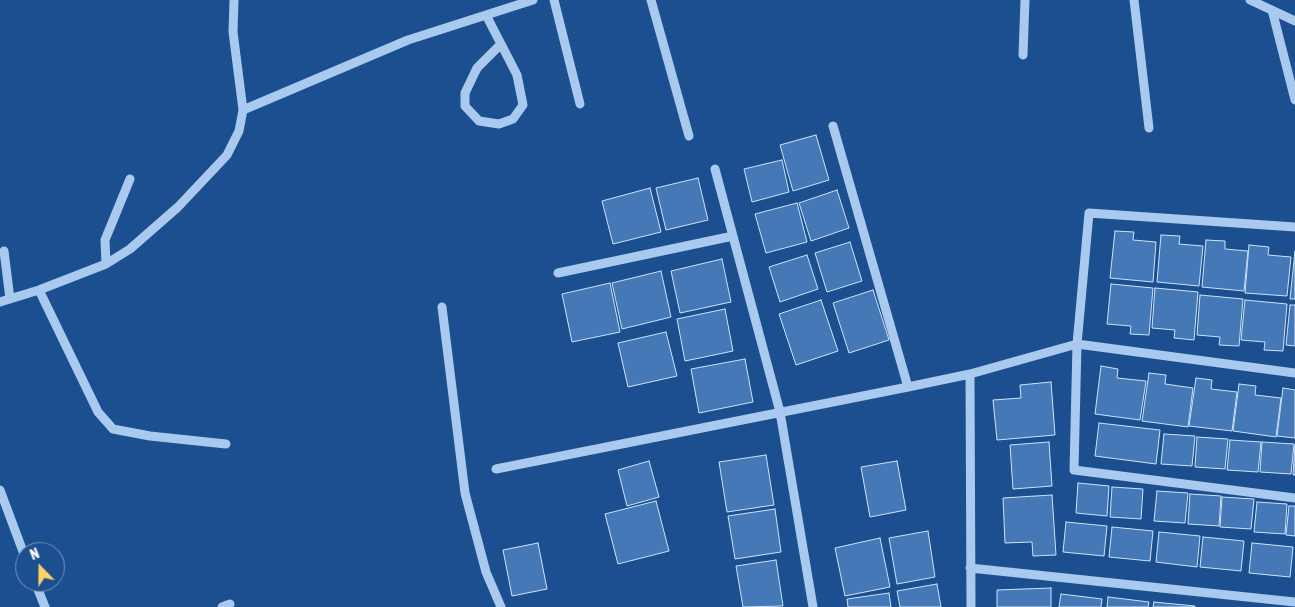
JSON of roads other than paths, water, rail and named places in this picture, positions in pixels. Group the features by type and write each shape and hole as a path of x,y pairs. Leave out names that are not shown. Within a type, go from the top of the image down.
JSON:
{"street":[{"path":"0,302 39,290 106,264 130,249 178,207 227,155 239,131 243,110 232,32 234,0"},
{"path":"243,110 408,40 533,0"},
{"path":"554,0 580,104"},
{"path":"651,0 689,136"},
{"path":"1023,55 1025,0"},
{"path":"1134,0 1149,128"},
{"path":"1250,0 1295,21"},
{"path":"1272,10 1295,100"},
{"path":"486,15 501,44 517,75 523,106 513,119 499,124 479,121 465,106 465,93 478,68 501,44"},
{"path":"834,126 908,387"},
{"path":"715,169 780,412 813,607"},
{"path":"106,264 105,240 130,179"},
{"path":"1295,227 1089,214 1077,344 1074,470 1295,498"},
{"path":"558,273 733,236"},
{"path":"4,251 10,299"},
{"path":"39,290 98,412 113,429 150,436 226,444"},
{"path":"442,307 465,493 486,572 502,607"},
{"path":"496,470 970,374 1077,344 1295,373"},
{"path":"970,374 971,607"},
{"path":"0,490 4,516 17,542"},
{"path":"970,568 1295,602"},
{"path":"39,592 45,607"}]}
